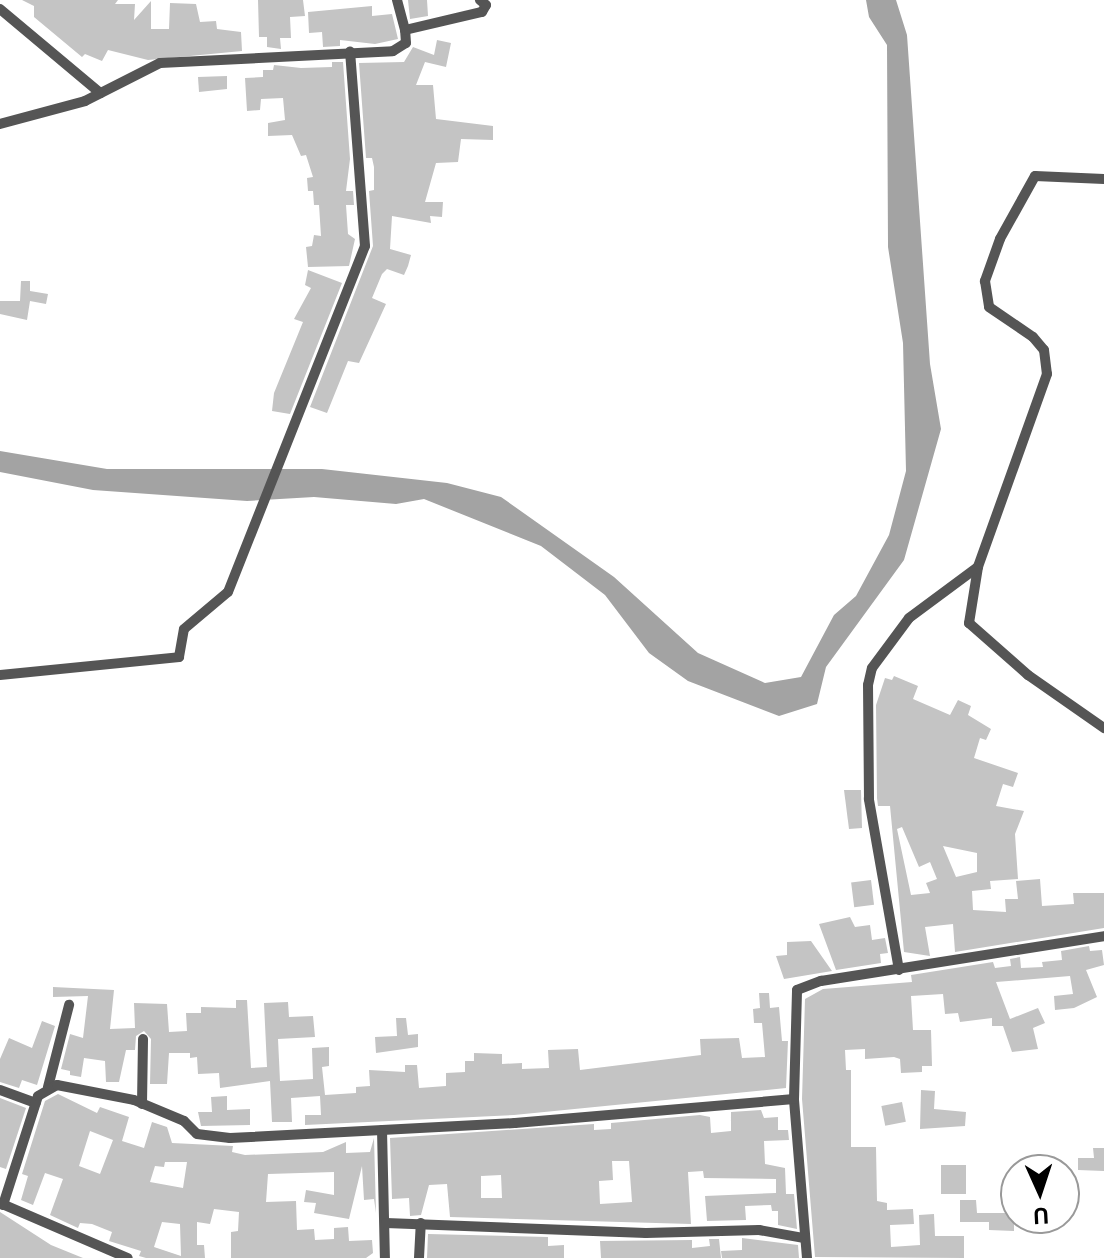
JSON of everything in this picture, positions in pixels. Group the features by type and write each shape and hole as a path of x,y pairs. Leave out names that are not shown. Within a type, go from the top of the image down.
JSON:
{"street":[{"path":"0,124 100,93 160,63 399,49 406,43 397,0"},
{"path":"405,30 482,12 486,5 480,0"},
{"path":"0,9 100,93"},
{"path":"0,675 179,657 184,629 224,598 280,467 333,317 365,246 350,52"},
{"path":"1104,179 1035,176 1018,201 985,281 989,307 1033,337 1044,350 1047,374 969,600 973,631 1104,728"},
{"path":"899,970 869,799 868,685 872,668 909,618 978,567"},
{"path":"807,1258 794,1099 797,990 821,981 1104,936"},
{"path":"69,1005 48,1087 36,1103 2,1204 128,1258"},
{"path":"142,1104 143,1039"},
{"path":"48,1087 66,1086 142,1104 184,1121 202,1136 382,1130 794,1099"},
{"path":"0,1090 36,1103"},
{"path":"382,1130 385,1258"},
{"path":"386,1223 646,1233 759,1230 804,1238"},
{"path":"419,1258 421,1223"}],"shaded area":[{"path":"866,0 896,0 907,35 930,364 941,429 904,560 826,667 817,704 779,716 688,681 649,653 605,595 541,546 424,499 396,504 314,497 247,501 93,490 0,472 0,451 107,469 322,469 447,483 501,497 614,577 698,653 765,683 801,677 834,615 856,596 889,535 906,471 903,343 888,247 887,45 869,17"}],"building":[{"path":"22,0 118,0 115,4 135,4 134,20 151,1 151,29 169,29 170,3 196,4 200,22 216,21 217,29 241,32 242,51 148,60 108,50 102,61 85,54 82,57 34,17 34,6"},
{"path":"258,0 303,0 305,16 290,17 291,38 280,38 281,49 267,47 267,37 259,37"},
{"path":"408,0 427,0 428,16 410,19"},
{"path":"372,6 372,16 392,14 398,39 375,44 340,40 340,46 323,47 322,32 309,33 308,12"},
{"path":"437,40 451,43 446,67 425,62 416,85 433,85 436,119 493,126 493,140 461,139 458,162 436,163 425,202 443,202 442,217 430,216 431,223 392,216 390,249 411,255 408,266 404,275 387,269 382,274 372,298 386,304 359,363 348,361 327,413 310,407 373,246 369,191 374,190 374,167 372,158 366,158 359,63 404,62 413,47 434,55"},
{"path":"332,62 343,62 350,159 346,191 353,191 354,205 346,205 348,234 355,239 349,266 308,267 306,247 312,246 314,235 321,236 319,205 314,205 313,191 308,191 307,178 313,177 306,155 301,156 292,135 268,136 268,123 285,120 283,98 261,99 260,110 247,111 245,78 263,77 263,70 273,70 274,65 332,67"},
{"path":"227,76 227,89 199,92 198,77"},
{"path":"308,270 342,283 290,414 272,411 274,393 303,322 294,319 311,288 305,285"},
{"path":"21,281 30,281 30,291 48,294 46,304 30,301 27,320 0,314 0,301 20,301"},
{"path":"894,676 918,686 913,699 950,715 958,700 971,706 968,715 991,729 986,740 980,738 974,758 1018,773 1013,787 1003,784 996,806 1024,811 1015,834 1018,879 990,881 991,889 972,891 973,910 1006,912 1005,899 1018,899 1016,881 1040,879 1042,906 1074,904 1073,893 1104,893 1104,928 955,952 953,924 925,927 930,956 904,952 890,806 878,806 877,798 876,705 885,678 892,680","holes":["902,827 919,867 930,862 937,879 926,883 930,893 911,895 897,829","943,846 977,853 977,872 956,877"]},
{"path":"844,790 861,790 862,828 849,829"},
{"path":"871,880 874,905 854,907 851,882"},
{"path":"850,917 855,927 870,925 872,940 885,938 888,953 880,954 881,963 836,970 819,924"},
{"path":"811,941 832,971 784,979 776,956 787,955 787,942"},
{"path":"1089,946 1090,951 1102,950 1104,965 1086,970 1097,997 1074,1008 1055,1010 1054,996 1073,994 1070,976 996,982 1010,1019 1038,1008 1045,1023 1033,1028 1038,1049 1012,1052 1003,1026 992,1026 992,1018 960,1022 958,1013 945,1014 943,994 911,996 913,1030 931,1030 932,1066 922,1066 922,1072 901,1073 900,1059 894,1057 865,1059 865,1049 845,1050 846,1070 851,1070 851,1147 876,1147 877,1201 887,1203 887,1210 913,1209 914,1224 890,1225 891,1247 920,1245 919,1215 934,1214 935,1236 964,1236 964,1258 815,1257 802,1099 805,999 823,989 912,982 911,975 993,962 995,968 1011,966 1010,959 1020,957 1021,968 1043,967 1042,962 1062,960 1061,951"},
{"path":"53,987 114,990 110,1029 135,1028 134,1003 167,1004 169,1032 187,1031 186,1013 201,1013 201,1007 236,1008 236,1000 247,1000 251,1068 267,1067 264,1003 288,1002 289,1017 313,1016 315,1037 278,1039 280,1081 313,1079 312,1048 329,1047 329,1066 322,1067 325,1095 356,1093 356,1087 370,1086 369,1070 405,1072 405,1065 417,1065 419,1088 446,1086 446,1073 465,1072 465,1061 474,1061 474,1053 502,1054 502,1064 522,1063 522,1069 549,1068 548,1050 578,1049 580,1070 701,1055 700,1039 739,1038 742,1058 765,1057 762,1023 754,1023 753,1009 760,1008 759,993 769,993 770,1008 779,1007 782,1041 788,1041 786,1088 514,1115 305,1125 305,1115 321,1115 320,1096 291,1098 292,1122 272,1122 270,1081 220,1088 219,1073 198,1074 197,1057 190,1058 190,1053 169,1053 167,1084 150,1084 151,1039 144,1031 136,1036 135,1050 126,1050 119,1082 106,1082 105,1061 84,1058 81,1077 70,1075 70,1071 61,1069 70,1034 83,1038 88,996 53,997"},
{"path":"396,1018 406,1018 408,1035 418,1034 418,1047 376,1053 375,1037 397,1036"},
{"path":"42,1021 55,1026 37,1085 22,1080 19,1088 0,1082 0,1059 9,1038 32,1048"},
{"path":"921,1090 935,1091 934,1109 966,1112 965,1126 920,1129"},
{"path":"58,1094 97,1113 100,1107 129,1117 122,1141 144,1148 152,1122 167,1127 172,1143 233,1146 232,1152 245,1155 323,1152 346,1142 346,1153 370,1152 374,1138 376,1213 374,1199 364,1200 362,1166 349,1219 314,1213 316,1203 304,1202 306,1190 334,1195 334,1172 268,1174 266,1202 296,1201 297,1230 314,1229 315,1240 334,1239 334,1228 348,1227 349,1241 372,1240 373,1253 366,1258 231,1258 231,1232 238,1231 239,1212 214,1209 210,1224 197,1222 197,1245 204,1245 205,1258 146,1258 139,1256 141,1251 109,1241 112,1232 92,1224 80,1223 78,1228 50,1215 63,1179 45,1173 33,1205 21,1200 28,1176 22,1174 45,1101","holes":["90,1131 113,1140 100,1174 79,1166","165,1162 187,1162 183,1188 150,1182 155,1166 164,1167","162,1222 180,1224 181,1256 154,1247"]},
{"path":"227,1096 227,1110 250,1109 250,1125 201,1126 198,1112 212,1112 211,1097"},
{"path":"0,1098 26,1108 6,1169 0,1167"},
{"path":"902,1102 906,1122 885,1126 881,1106"},
{"path":"761,1110 764,1118 778,1117 778,1130 788,1130 789,1140 764,1141 765,1164 785,1168 786,1194 794,1194 797,1229 778,1225 778,1211 772,1211 771,1205 745,1206 746,1220 707,1221 705,1196 776,1193 776,1179 704,1178 703,1171 688,1172 691,1224 450,1217 447,1184 429,1185 421,1215 410,1216 409,1198 392,1199 390,1138 594,1124 594,1130 611,1129 611,1123 700,1115 710,1117 711,1133 731,1131 731,1112","holes":["612,1161 629,1161 632,1202 600,1204 599,1181 613,1180","501,1175 502,1198 481,1198 481,1176"]},
{"path":"1093,1148 1104,1148 1104,1171 1080,1170 1080,1158 1094,1158"},
{"path":"941,1165 966,1165 966,1194 941,1194"},
{"path":"960,1200 976,1200 977,1213 1000,1213 1000,1230 989,1230 989,1222 960,1222"},
{"path":"0,1212 51,1245 83,1258 0,1258"},
{"path":"428,1234 548,1237 548,1246 564,1245 564,1258 427,1258"},
{"path":"742,1238 798,1245 799,1258 722,1258 721,1251 742,1250"},
{"path":"709,1239 719,1239 721,1258 601,1258 600,1241 692,1240 692,1248 710,1246"}]}
